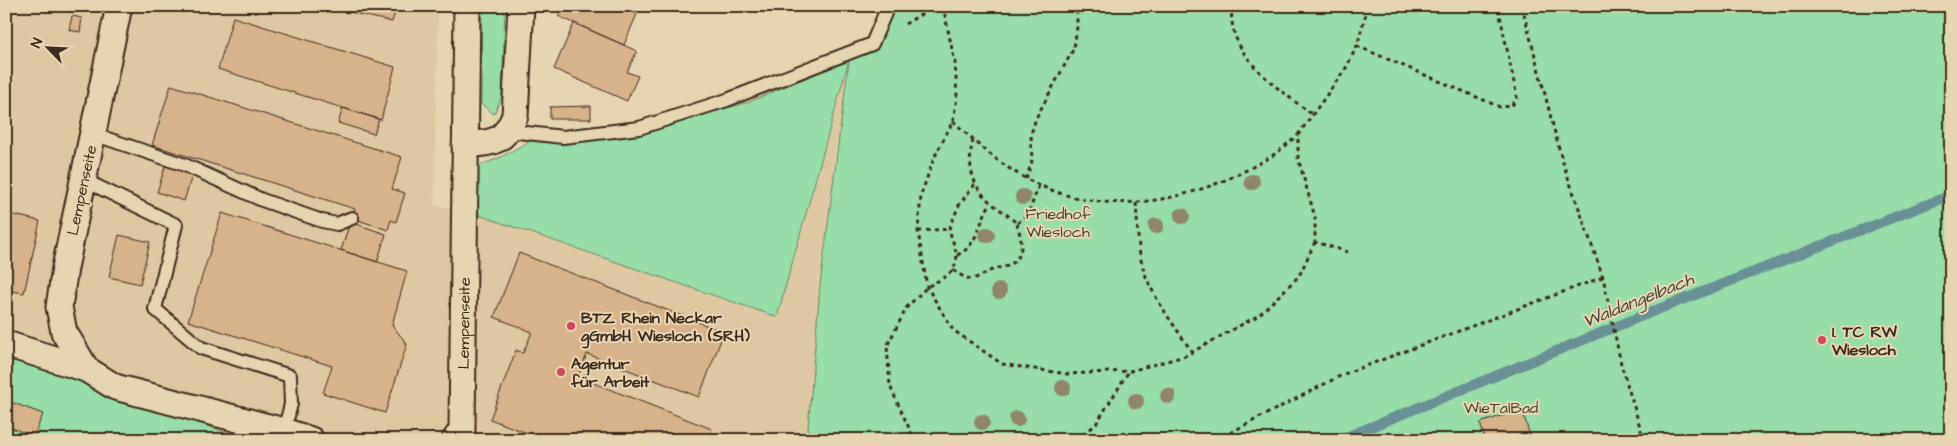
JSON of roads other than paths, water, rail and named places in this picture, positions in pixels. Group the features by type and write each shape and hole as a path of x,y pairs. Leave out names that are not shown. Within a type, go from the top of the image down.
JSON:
{"street":[{"name":"Lempenseite","path":"86,369 64,332 59,307 65,268 119,6"},
{"name":"Lempenseite","path":"460,436 467,6"},
{"path":"465,145 494,142 508,131 514,116 521,6"},
{"name":"Lempenseite","path":"6,344 86,369 115,387 284,431 311,440"}],"lane":[{"path":"508,131 563,137 639,128 727,100 872,44 888,6"},
{"path":"93,134 184,165 262,200 322,221 337,224 352,218"},
{"path":"84,180 176,225 155,309 201,348 290,376 292,404 284,431"}],"waterway":[{"name":"Waldangelbach","path":"1339,440 1659,309 1951,195"}],"place":[{"name":"BTZ Rhein Neckar gGmbH Wiesloch (SRH)","path":"571,326"},
{"name":"1. TC RW Wiesloch","path":"1822,340"},
{"name":"Agentur für Arbeit","path":"561,372"}],"park label":[{"name":"Friedhof Wiesloch","path":"1058,222"},
{"name":"WieTalBad","path":"1501,407"}]}
